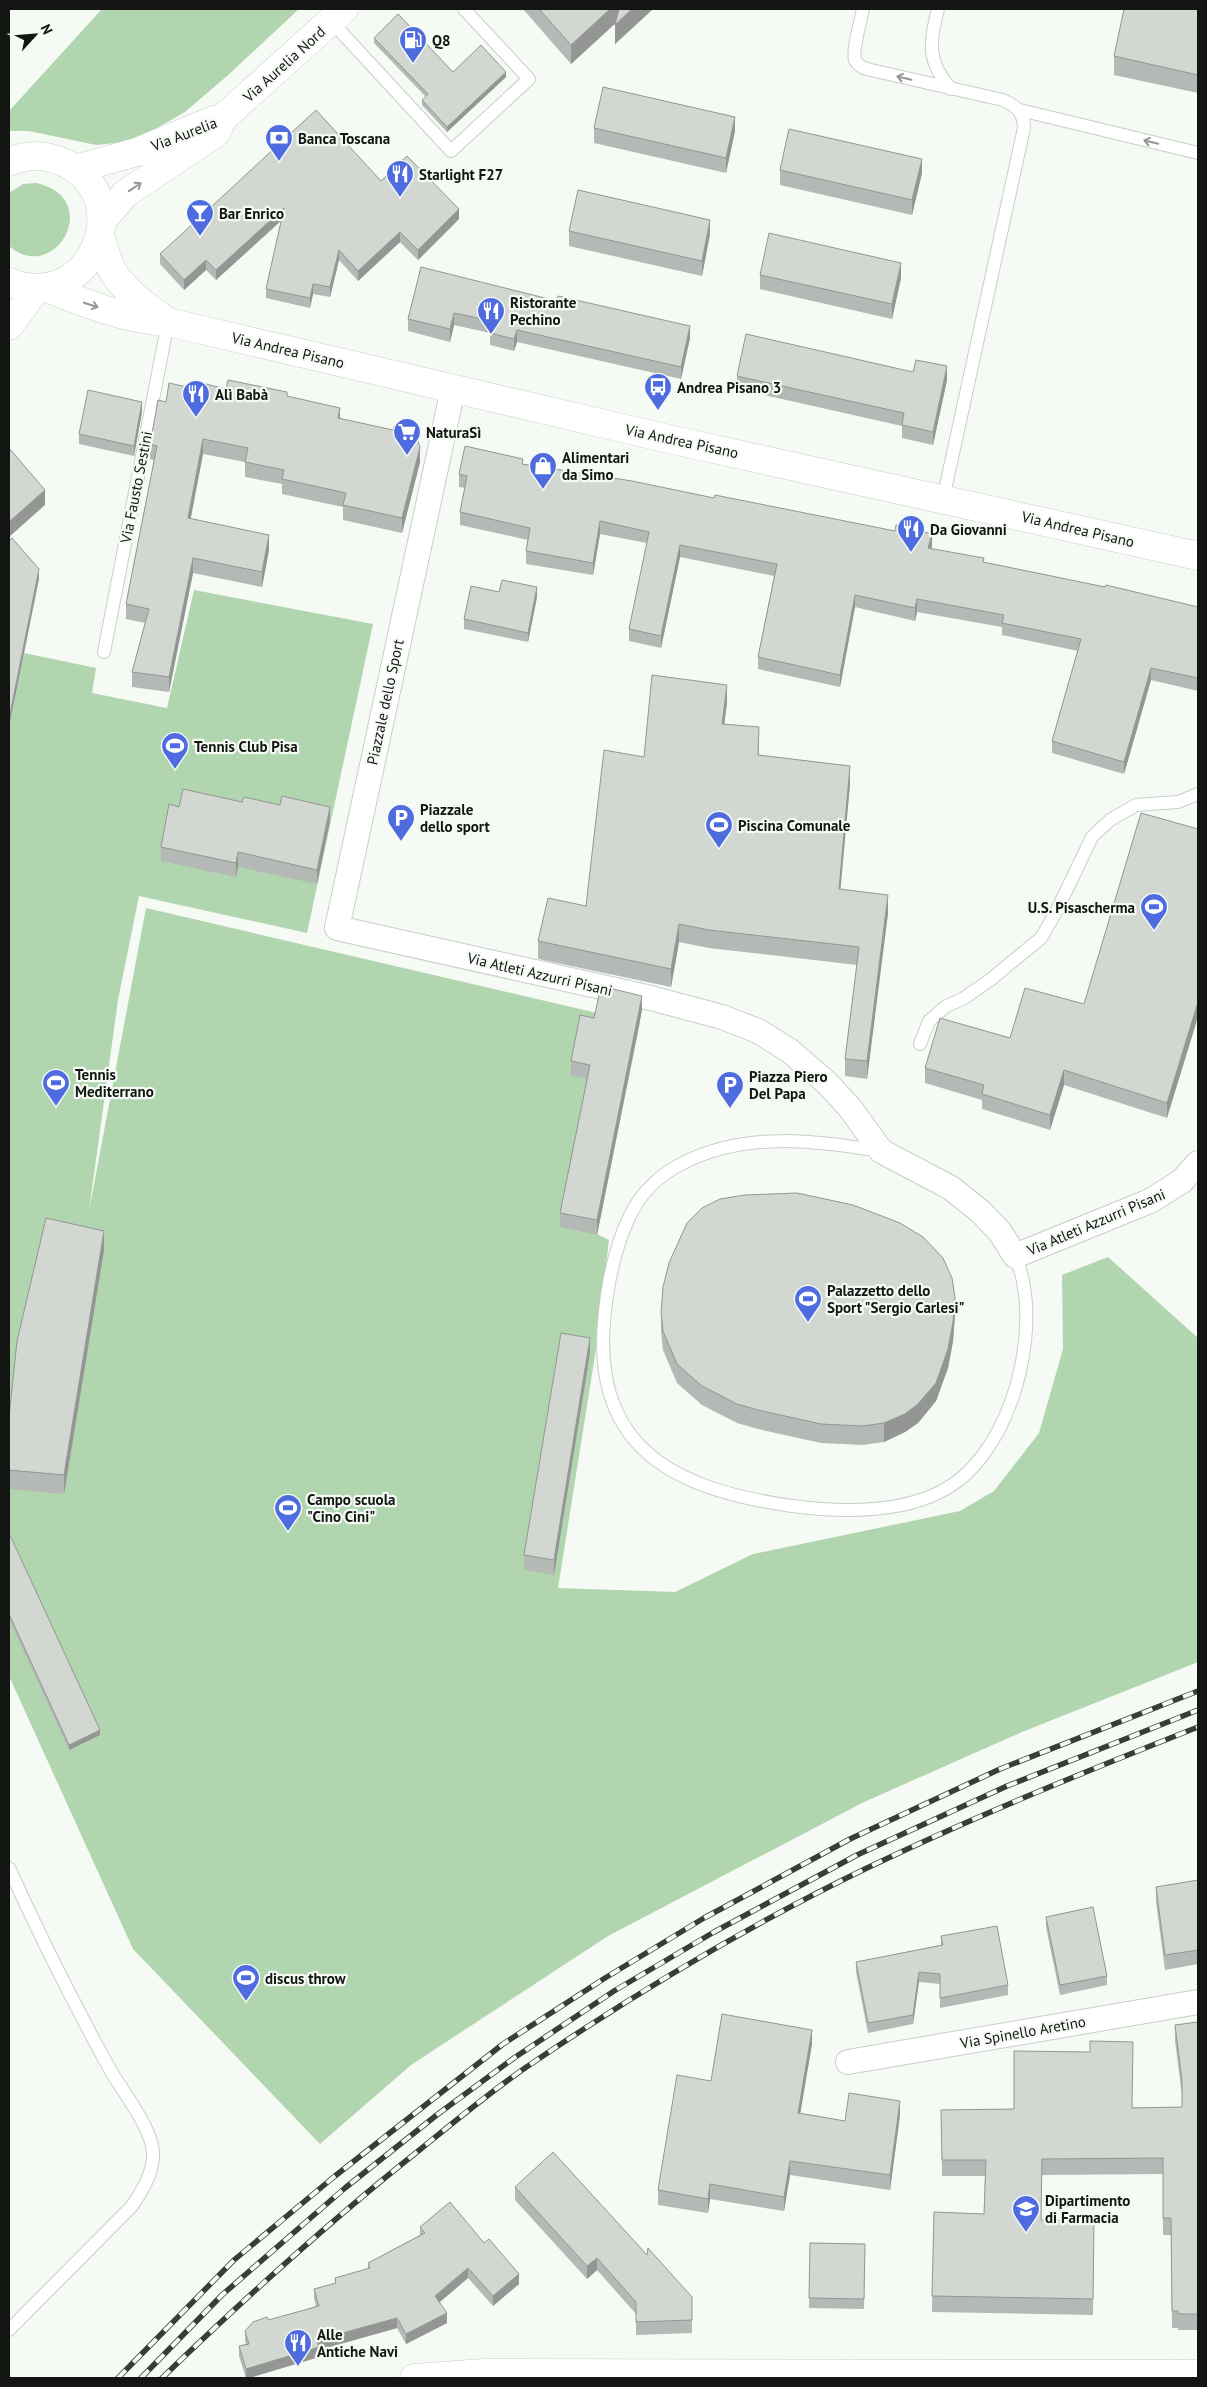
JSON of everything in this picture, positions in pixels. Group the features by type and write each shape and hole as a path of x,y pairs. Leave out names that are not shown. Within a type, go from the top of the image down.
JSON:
{"main road":[{"name":"Via Aurelia Nord","path":"223,118 337,15"},
{"name":"Via Aurelia","path":"75,169 137,152 208,122 223,118"},
{"name":"Via Aurelia","path":"41,287 70,279 83,268 94,253 101,230 125,194 216,133 223,118"},
{"path":"9,162 26,156 43,156 60,161 75,169"},
{"name":"Via Andrea Pisano","path":"75,169 95,193 101,230 112,270 125,287 153,312 168,322"},
{"name":"Via Andrea Pisano","path":"9,282 41,287 102,309 150,321 168,322 452,389 1198,556"},
{"path":"9,326 41,287"},
{"path":"414,2378 450,2374 514,2376 732,2376 1198,2374"}],"street":[{"name":"Piazzale dello Sport","path":"423,948 337,928 452,389"},
{"name":"Via Atleti Azzurri Pisani","path":"423,948 651,998 722,1017 751,1028 790,1051 827,1083 850,1108 881,1151 962,1196 1000,1232 1015,1256 1150,1201 1182,1181 1198,1163"},
{"name":"Via Spinello Aretino","path":"848,2062 1198,2002"}],"lane":[{"path":"337,15 451,151 529,79 464,9"},
{"path":"863,9 855,59 858,64 871,70 1003,100 1020,110 1198,153"},
{"path":"938,9 931,53 941,77 951,89"},
{"path":"943,499 1024,128 1024,118 1020,110"},
{"name":"Via Fausto Sestini","path":"104,652 168,322"},
{"path":"920,1044 929,1021 945,1007 964,998 983,985 1041,938 1056,912 1092,837 1110,820 1136,805 1178,802 1198,794"},
{"path":"881,1151 790,1140 746,1142 716,1149 686,1161 664,1174 646,1191 632,1211 616,1251 606,1297 603,1339 605,1376 617,1416 634,1441 650,1455 687,1476 737,1496 820,1509 888,1506 913,1502 940,1492 960,1480 985,1454 1003,1424 1011,1401 1018,1376 1026,1320 1023,1281 1015,1256"},
{"path":"9,1868 106,2062 146,2130 153,2153 150,2172 143,2190 132,2206 9,2330"}],"green space":[{"path":"102,9 299,9 185,112 134,141 96,145 29,131 9,131 9,111"},
{"path":"36,183 57,192 67,205 70,220 66,235 56,248 42,255 26,255 9,246 9,193 23,184"},
{"name":"Campo scuola \"Cino Cini\"","path":"194,590 373,624 307,933 139,896 118,1000 89,1211 146,908 640,1023 597,1234 609,1240 596,1349 558,1588 675,1592 753,1554 960,1511 994,1491 1039,1433 1063,1349 1062,1275 1108,1257 1198,1338 1198,1662 1022,1732 864,1802 608,1936 411,2065 320,2144 133,1949 9,1676 9,729 24,653 96,668 92,693 167,708"}],"building":[{"path":"539,9 610,9 571,45"},
{"path":"619,9 632,9 615,25"},
{"path":"1124,9 1198,9 1198,75 1114,56"},
{"path":"398,14 453,72 481,45 506,72 447,127 422,100 428,94 374,38"},
{"path":"603,87 735,117 726,158 594,128"},
{"path":"316,110 381,181 407,156 459,209 418,250 400,232 358,271 339,250 330,287 313,284 310,298 266,289 284,208 216,270 206,260 184,280 160,254"},
{"path":"789,129 922,159 912,200 780,170"},
{"path":"578,190 710,220 702,261 569,231"},
{"path":"769,233 901,263 892,304 760,275"},
{"path":"421,267 557,301 558,296 690,326 681,367 517,330 514,339 490,333 492,321 454,313 450,329 408,319"},
{"path":"746,334 913,372 916,360 947,366 933,432 902,425 904,413 737,376"},
{"path":"228,380 287,392 287,396 340,408 338,418 393,430 394,426 410,430 415,434 420,447 402,518 343,505 346,493 282,479 284,470 245,462 248,448 203,439 188,518 269,535 262,572 193,558 169,677 132,672 149,609 126,604 157,446 150,444 158,400 166,402 169,383 192,388 194,381 226,389"},
{"path":"88,390 142,402 134,446 79,434"},
{"path":"465,446 523,459 522,464 632,481 714,498 715,495 895,531 896,525 932,534 928,548 984,558 983,562 1105,587 1106,585 1198,607 1198,678 1151,668 1124,762 1052,741 1081,639 1002,623 1004,615 917,599 915,608 855,595 840,675 758,657 777,564 680,545 661,636 629,629 649,532 600,521 593,563 526,551 530,528 460,512 467,476 459,474"},
{"path":"9,448 45,490 9,522"},
{"path":"12,538 39,569 9,719 9,541"},
{"path":"502,580 537,587 528,633 464,619 471,586 499,592"},
{"name":"Piscina Comunale","path":"652,675 727,685 722,724 759,727 758,755 850,766 839,889 888,895 867,1061 845,1059 859,947 709,930 679,924 671,969 538,941 548,898 586,906 604,750 644,757"},
{"path":"183,789 242,802 244,797 280,805 282,796 330,807 317,870 238,852 236,863 161,847 169,804 179,807"},
{"name":"U.S. Pisascherma","path":"1141,813 1198,829 1198,1002 1167,1103 1064,1070 1050,1115 982,1094 984,1085 925,1068 940,1018 1010,1038 1025,988 1084,1004"},
{"path":"601,986 642,996 597,1220 560,1213 590,1065 571,1061 580,1015 594,1018"},
{"name":"Palazzetto dello Sport \"Sergio Carlesi\"","path":"797,1193 853,1205 900,1223 923,1237 943,1258 952,1278 955,1297 948,1349 936,1383 918,1404 905,1414 884,1423 863,1426 821,1424 737,1404 702,1386 677,1364 663,1331 661,1313 663,1287 669,1263 687,1223 702,1208 720,1199 745,1195"},
{"path":"46,1218 104,1231 64,1475 9,1470 9,1417 17,1341"},
{"path":"561,1333 590,1338 554,1560 524,1555"},
{"path":"9,1533 100,1730 69,1745 9,1614"},
{"path":"1198,1880 1198,1950 1165,1955 1156,1887"},
{"path":"1093,1907 1107,1976 1060,1985 1046,1917"},
{"path":"997,1926 1008,1985 940,1998 940,1974 919,1972 913,2015 868,2023 856,1962 943,1945 941,1936"},
{"path":"722,2014 812,2030 798,2113 845,2121 849,2093 900,2101 890,2175 790,2161 784,2197 710,2184 708,2199 658,2190 677,2075 711,2081"},
{"path":"1198,2022 1198,2314 1178,2314 1178,2311 1172,2311 1171,2218 1163,2218 1163,2158 1042,2159 1041,2220 1094,2221 1093,2299 932,2296 934,2212 984,2214 986,2160 942,2160 941,2110 1014,2109 1014,2051 1090,2052 1090,2041 1133,2042 1132,2108 1182,2107 1182,2080 1175,2025"},
{"path":"553,2152 647,2255 648,2248 692,2297 692,2320 636,2322 636,2302 597,2258 587,2266 515,2187"},
{"path":"450,2202 484,2243 489,2239 519,2274 493,2296 468,2268 435,2296 447,2313 406,2334 397,2318 317,2340 319,2347 246,2369 239,2346 249,2344 245,2331 253,2322 267,2317 268,2320 319,2306 314,2289 336,2283 335,2278 370,2268 368,2263 425,2233 420,2227"},
{"path":"810,2243 865,2244 864,2299 809,2298"}],"railway":[{"path":"118,2378 234,2260 335,2176 503,2044 605,1978 704,1918 850,1839 1000,1769 1198,1691"},
{"path":"141,2378 222,2295 345,2188 438,2114 514,2058 614,1991 714,1932 857,1855 1007,1786 1198,1710"},
{"path":"162,2378 289,2260 388,2175 472,2107 566,2040 650,1987 779,1913 867,1868 990,1812 1198,1727"}],"place":[{"name":"Q8","path":"413,64"},
{"name":"Banca Toscana","path":"279,162"},
{"name":"Starlight F27","path":"400,198"},
{"name":"Bar Enrico","path":"200,237"},
{"name":"Ristorante Pechino","path":"491,335"},
{"name":"Andrea Pisano 3","path":"658,411"},
{"name":"Alì Babà","path":"196,418"},
{"name":"NaturaSì","path":"407,456"},
{"name":"Alimentari da Simo","path":"543,490"},
{"name":"Da Giovanni","path":"911,553"},
{"name":"Tennis Club Pisa","path":"175,770"},
{"name":"Piazzale dello sport","path":"401,842"},
{"name":"Piscina Comunale","path":"719,849"},
{"name":"U.S. Pisascherma","path":"1154,931"},
{"name":"Tennis Mediterrano","path":"56,1107"},
{"name":"Piazza Piero Del Papa","path":"730,1109"},
{"name":"Palazzetto dello Sport \"Sergio Carlesi\"","path":"808,1323"},
{"name":"Campo scuola \"Cino Cini\"","path":"288,1532"},
{"name":"discus throw","path":"246,2002"},
{"name":"Dipartimento di Farmacia","path":"1026,2233"},
{"name":"Alle Antiche Navi","path":"298,2367"}]}
